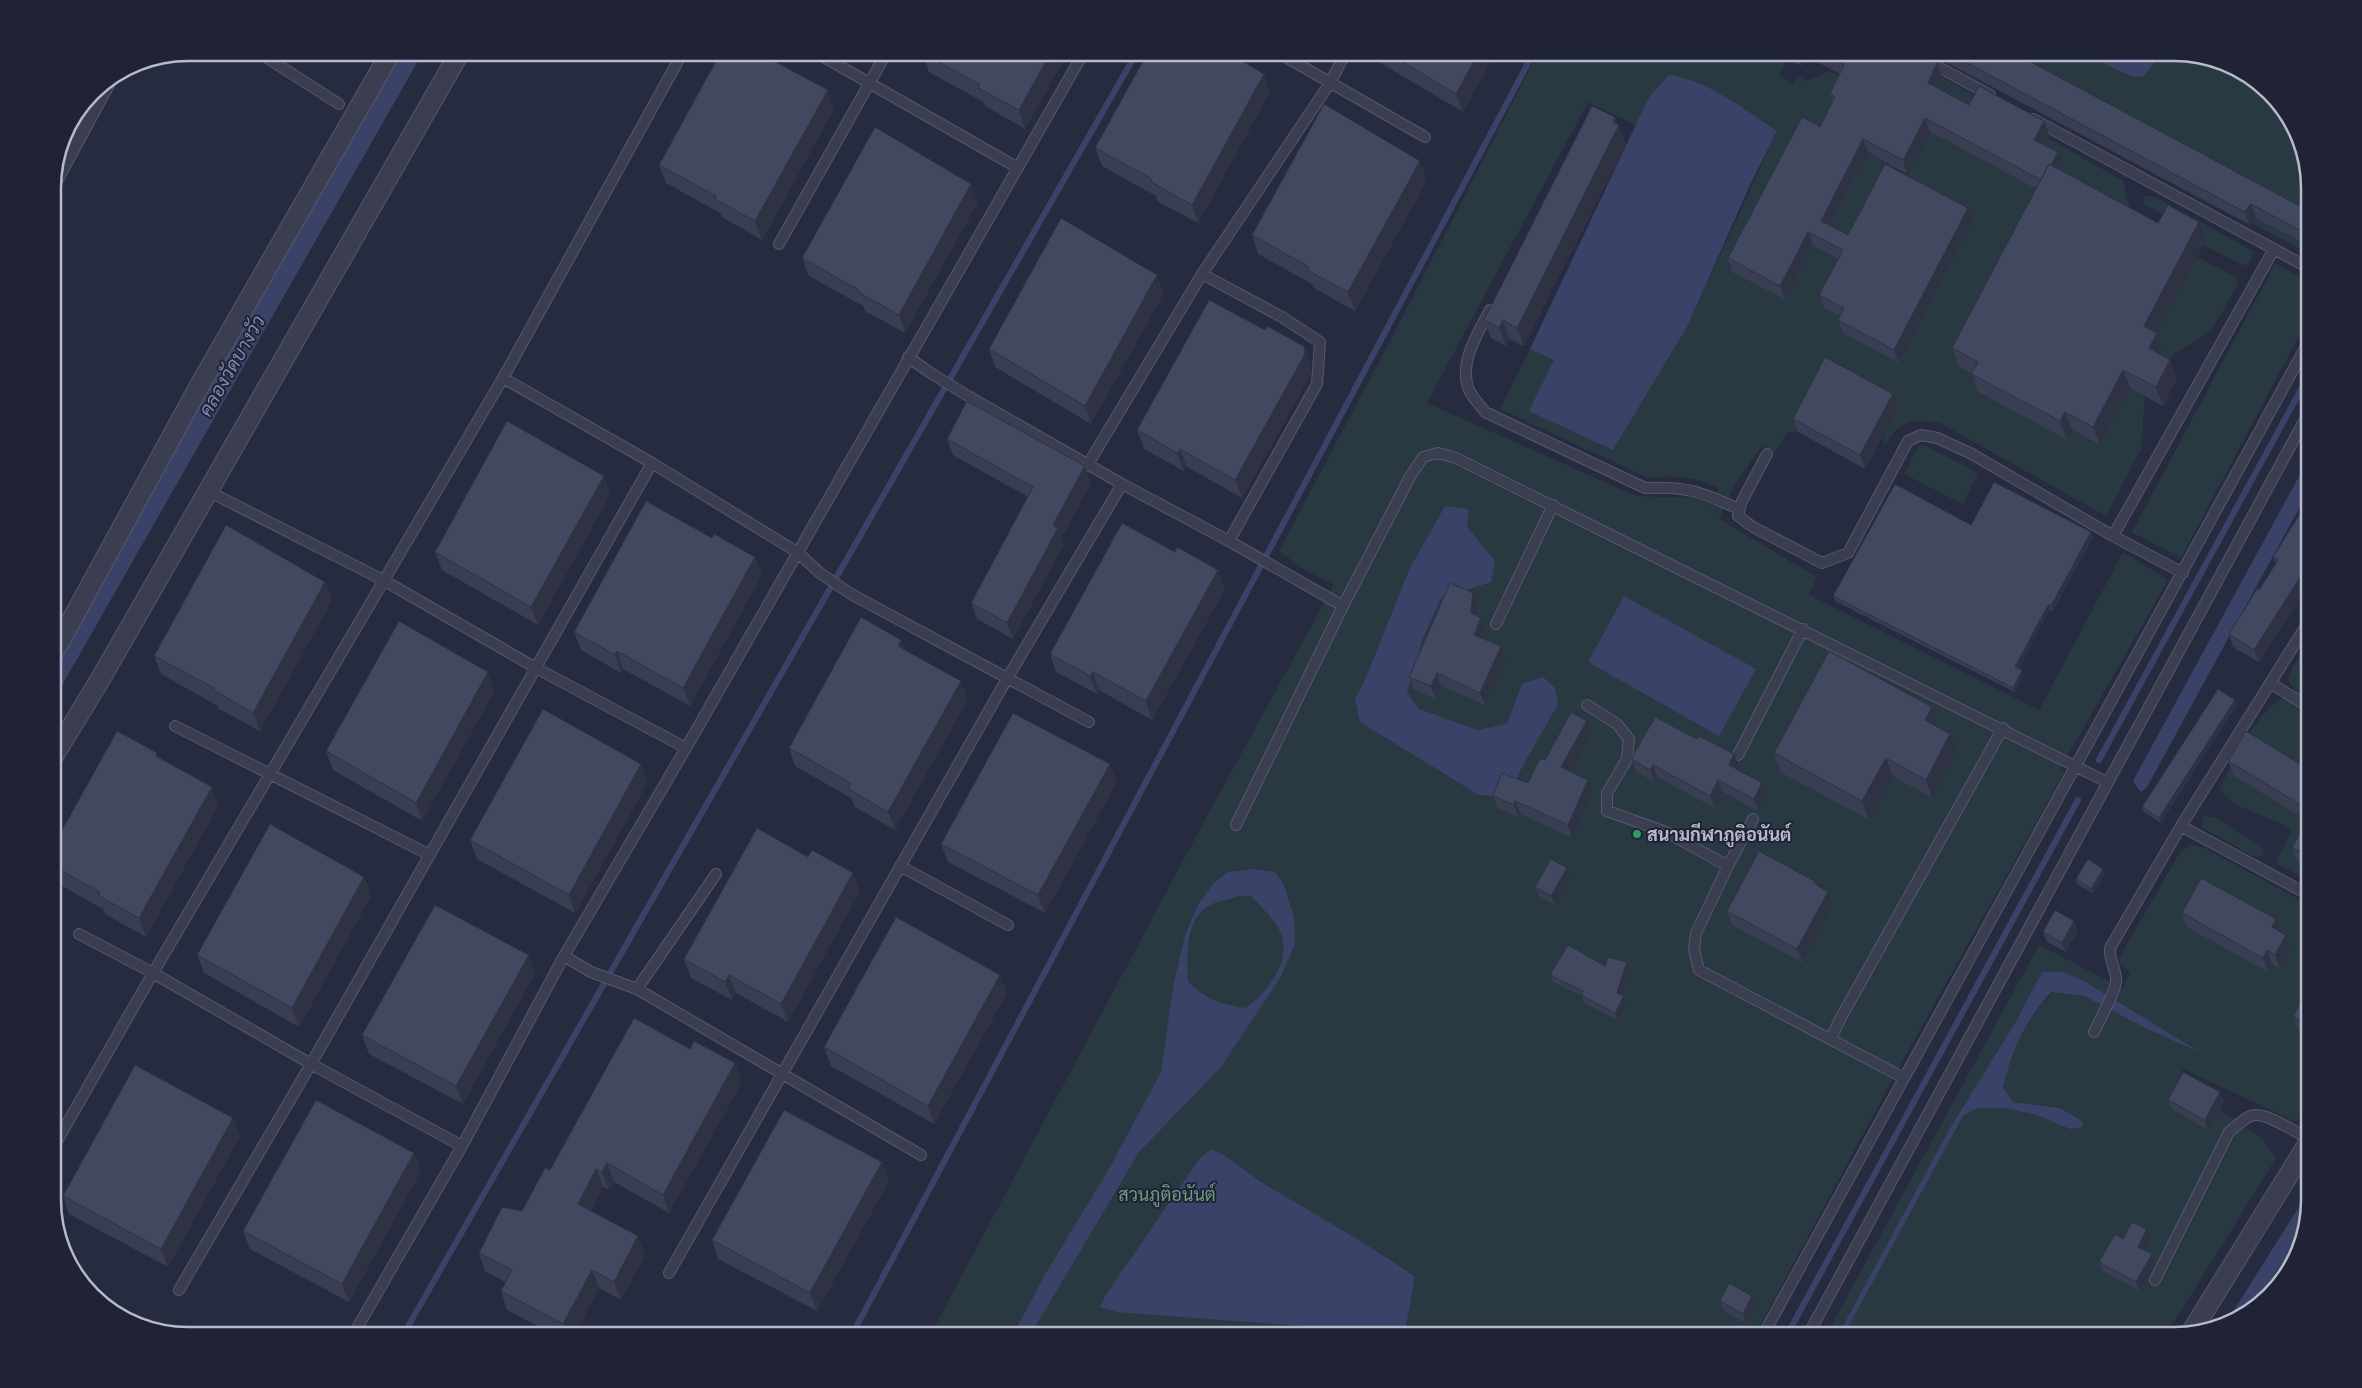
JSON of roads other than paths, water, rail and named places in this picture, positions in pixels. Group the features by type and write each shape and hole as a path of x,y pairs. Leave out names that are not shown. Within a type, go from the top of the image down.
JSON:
{"street":[{"path":"62,638 201,383 386,61"},
{"path":"62,742 208,492 455,61"},
{"path":"66,155 94,103"},
{"path":"2196,1325 2301,1155"}],"lane":[{"path":"272,61 339,104"},
{"path":"62,1132 269,772 503,378 678,61"},
{"path":"829,61 1018,168"},
{"path":"779,244 882,61"},
{"path":"358,1327 462,1146 564,956 686,748 908,356 1079,61"},
{"path":"1292,61 1425,137"},
{"path":"1087,466 1202,274 1330,83 1341,61"},
{"path":"1928,61 1998,99"},
{"path":"2024,113 2300,263"},
{"path":"2113,536 2274,249"},
{"path":"1202,274 1282,317 1320,342 1317,384 1229,541"},
{"path":"1498,296 1474,339 1466,363 1469,389 1485,412 1645,488 1672,487 1696,490 1739,509"},
{"path":"908,356 929,372 1087,466 1229,541 1343,606"},
{"path":"1768,1327 2300,357"},
{"path":"503,378 652,463 797,552 820,573 852,594 1089,722"},
{"path":"1813,1327 2300,428"},
{"path":"1767,454 1741,502 1738,516 1753,527 1822,563 1848,553 1908,441 1921,435 1936,438 1970,453 2113,536 2183,573"},
{"path":"1236,825 1343,606 1411,475 1423,457 1438,453 1456,458 1553,505 2107,782"},
{"path":"179,1290 311,1064 652,463"},
{"path":"669,1273 1008,677 1122,484"},
{"path":"208,492 383,580 536,668 686,748"},
{"path":"1496,624 1553,505"},
{"path":"1738,755 1803,629"},
{"path":"2094,1032 2116,983 2115,971 2109,958 2110,948 2181,826 2300,635"},
{"path":"2270,683 2301,702"},
{"path":"1587,705 1617,724 1629,739 1627,759 1607,793 1607,811 1666,832 1728,866"},
{"path":"175,726 430,855"},
{"path":"1831,1039 1839,1021 2002,728"},
{"path":"1752,819 1696,933 1694,949 1698,970 1904,1078"},
{"path":"2181,826 2301,891"},
{"path":"900,866 1008,925"},
{"path":"636,989 716,874"},
{"path":"79,934 153,973 311,1064 462,1146"},
{"path":"564,956 591,972 636,989 921,1155"},
{"path":"2155,1280 2229,1132 2245,1118 2254,1115 2263,1116 2301,1135"}],"water":[{"path":"2098,61 2154,61 2143,77 2131,76"},
{"path":"1669,75 1697,82 1711,89 1739,105 1777,131 1750,185 1687,327 1613,450 1529,411 1554,360 1530,349 1649,97"},
{"path":"2300,474 2300,506 2147,787 2141,792 2134,783 2134,779"},
{"path":"1445,506 1469,509 1467,527 1495,561 1491,582 1441,598 1423,638 1407,692 1419,709 1477,730 1507,724 1522,684 1543,677 1555,688 1558,704 1521,769 1509,797 1479,795 1360,722 1355,699 1365,680 1410,568"},
{"path":"1624,596 1756,669 1719,736 1588,662"},
{"path":"1254,869 1275,872 1284,885 1294,917 1295,944 1280,978 1221,1067 1139,1152 1035,1327 1017,1327 1047,1271 1109,1169 1161,1072 1173,987 1185,935 1199,903 1214,883 1228,872","holes":["1238,896 1251,896 1280,930 1284,946 1283,957 1280,967 1269,986 1246,1008 1229,1005 1207,997 1188,981 1188,952 1191,932 1198,915 1205,908"]},
{"path":"2042,972 2063,972 2084,981 2200,1052 2149,1030 2084,996 2051,992 2034,1014 2021,1036 2015,1048 2003,1087 2013,1102 2060,1108 2082,1121 2083,1127 2070,1129 2036,1115 2005,1108 1977,1108 1963,1116 1848,1327 1842,1327 1950,1128 2015,1023"},
{"path":"1212,1149 1266,1185 1360,1241 1415,1277 1406,1326 1317,1327 1117,1312 1100,1307 1105,1296 1200,1158"},
{"path":"2301,1204 2300,1217 2289,1252 2263,1291 2233,1312"}],"waterway":[{"name":"คลองวัดบางวัว","path":"62,664 406,61"},
{"path":"408,1327 1132,61"},
{"path":"856,1327 1529,61"},
{"path":"2099,760 2300,391"},
{"path":"1791,1327 2078,800"}],"place":[{"name":"สนามกีฬาภูติอนันต์","path":"1637,834"}],"park label":[{"name":"สวนภูติอนันต์","path":"1167,1194"}]}
